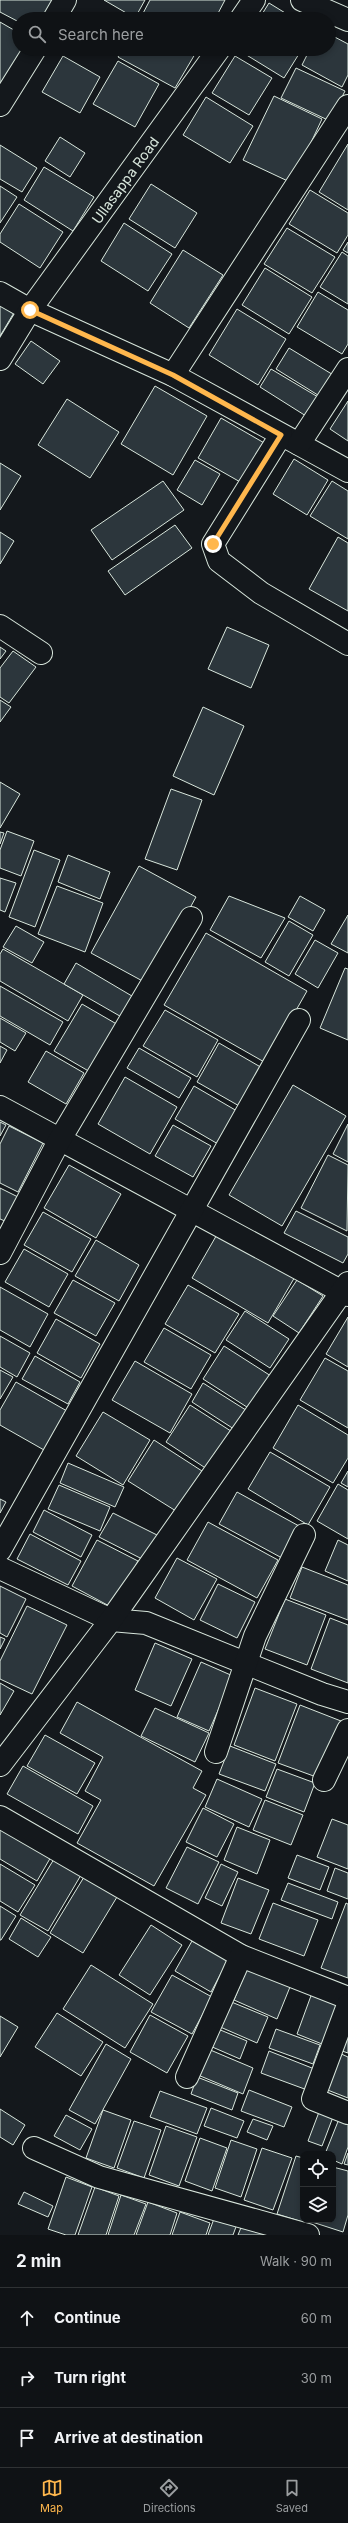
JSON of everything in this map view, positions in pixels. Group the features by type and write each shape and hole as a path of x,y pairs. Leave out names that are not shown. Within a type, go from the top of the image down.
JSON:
{"street":[{"path":"58,12 66,0"},
{"path":"246,12 254,0"},
{"path":"302,0 332,12"},
{"path":"336,14 347,18"},
{"path":"0,105 31,56"},
{"name":"Ullasappa Road","path":"0,359 30,310 214,56"},
{"path":"173,375 348,106"},
{"path":"0,293 30,310 173,375 290,440 348,470"},
{"path":"348,369 290,440 213,544 214,551 219,561 260,593 348,644"},
{"path":"0,626 41,653"},
{"path":"0,1253 60,1141 192,918"},
{"path":"0,1550 299,1020"},
{"path":"0,1107 190,1211 346,1290 111,1620 0,1765"},
{"path":"216,1752 247,1664 255,1636 304,1535"},
{"path":"0,1568 111,1620 146,1623 322,1694 348,1702"},
{"path":"324,1780 348,1730"},
{"path":"0,1817 241,1956 348,1998"},
{"path":"187,2077 241,1956"},
{"path":"348,2005 313,2099 348,2112"},
{"path":"34,2148 99,2177 308,2235"}],"building":[{"path":"0,0 58,0 52,12 12,12 12,18 0,12"},
{"path":"104,0 145,0 138,12 125,12"},
{"path":"150,0 225,0 219,12 144,12"},
{"path":"269,3 284,12 263,12"},
{"path":"0,22 12,29 12,56 24,56 7,87 0,83"},
{"path":"336,38 348,44 348,75 342,87 302,65 306,56 336,56"},
{"path":"63,56 100,77 80,113 42,92"},
{"path":"119,56 194,56 175,88"},
{"path":"235,56 272,78 249,115 212,93"},
{"path":"248,56 298,56 284,78"},
{"path":"118,61 159,84 135,127 93,104"},
{"path":"296,68 345,91 330,121 281,98"},
{"path":"274,96 322,119 292,183 243,160"},
{"path":"206,97 253,126 230,163 183,135"},
{"path":"60,137 85,153 70,177 45,161"},
{"path":"348,144 348,210 319,192"},
{"path":"0,145 37,168 22,192 0,179"},
{"path":"44,167 94,197 73,231 24,200"},
{"path":"151,184 197,213 175,248 129,219"},
{"path":"0,186 17,197 0,223"},
{"path":"310,190 348,213 348,235 337,253 289,224"},
{"path":"19,204 63,232 40,268 0,242 0,234"},
{"path":"124,223 172,254 148,291 101,261"},
{"path":"287,228 335,257 312,293 264,264"},
{"path":"348,242 348,253 343,250"},
{"path":"183,250 223,275 189,328 150,303"},
{"path":"342,252 348,256 348,304 320,287"},
{"path":"265,268 312,297 289,334 242,305"},
{"path":"318,292 348,310 348,344 342,354 297,327"},
{"path":"0,302 15,311 0,336"},
{"path":"237,309 286,339 258,385 209,355"},
{"path":"31,341 60,361 43,384 15,364"},
{"path":"289,348 335,376 321,397 276,369"},
{"path":"271,369 318,397 306,416 260,387"},
{"path":"155,386 207,416 173,475 121,444"},
{"path":"67,399 119,432 90,478 38,445"},
{"path":"348,401 348,441 330,429"},
{"path":"221,418 266,444 242,483 198,458"},
{"path":"294,459 328,480 307,515 273,494"},
{"path":"195,460 220,474 202,505 177,490"},
{"path":"0,463 21,476 0,510"},
{"path":"163,481 184,510 112,560 91,530"},
{"path":"332,481 348,491 348,539 310,516"},
{"path":"175,525 192,548 125,595 108,571"},
{"path":"0,532 14,541 0,564"},
{"path":"338,537 348,543 348,611 309,589"},
{"path":"227,627 269,645 251,688 208,669"},
{"path":"0,647 6,651 0,659"},
{"path":"13,651 36,667 9,703 0,697 0,668"},
{"path":"0,700 11,707 0,722"},
{"path":"203,707 244,726 214,795 173,776"},
{"path":"0,782 20,794 0,828"},
{"path":"171,789 202,800 177,870 145,859"},
{"path":"7,831 34,841 21,876 0,868 0,850"},
{"path":"0,832 4,833 0,844"},
{"path":"34,850 60,860 35,927 9,917"},
{"path":"68,855 110,872 100,899 58,882"},
{"path":"139,866 196,897 148,984 91,953"},
{"path":"0,878 16,883 5,912 0,910"},
{"path":"57,886 103,903 85,952 38,934"},
{"path":"229,896 285,918 261,958 210,930"},
{"path":"300,896 325,910 313,931 288,917"},
{"path":"348,915 348,953 331,944"},
{"path":"289,921 313,935 289,976 265,962"},
{"path":"16,926 44,942 32,963 3,947"},
{"path":"206,933 307,991 266,1063 164,1005"},
{"path":"315,940 338,953 318,988 295,974"},
{"path":"3,949 83,995 68,1021 0,981 0,954"},
{"path":"76,963 137,999 125,1019 64,984"},
{"path":"345,968 348,969 348,1040 320,1028"},
{"path":"0,986 63,1022 50,1045 0,1016"},
{"path":"82,1004 120,1026 92,1073 54,1051"},
{"path":"165,1010 218,1040 197,1077 143,1046"},
{"path":"0,1018 26,1033 15,1051 0,1042"},
{"path":"219,1043 264,1069 241,1107 197,1082"},
{"path":"0,1046 7,1050 0,1063"},
{"path":"139,1048 191,1078 179,1098 127,1068"},
{"path":"46,1051 84,1073 66,1104 28,1082"},
{"path":"125,1077 177,1107 150,1154 98,1124"},
{"path":"293,1085 346,1116 282,1226 229,1195"},
{"path":"194,1086 237,1111 218,1144 175,1119"},
{"path":"0,1122 6,1125 0,1136"},
{"path":"348,1124 348,1162 333,1154"},
{"path":"173,1125 211,1146 193,1177 155,1156"},
{"path":"9,1126 43,1143 18,1192 0,1183 0,1144"},
{"path":"328,1155 348,1165 347,1231 301,1208"},
{"path":"69,1165 121,1194 96,1238 44,1208"},
{"path":"0,1188 18,1197 5,1221 0,1219"},
{"path":"296,1211 348,1237 348,1254 343,1263 284,1233"},
{"path":"43,1212 91,1239 72,1272 24,1245"},
{"path":"219,1231 296,1275 268,1323 192,1278"},
{"path":"96,1240 139,1265 119,1301 75,1276"},
{"path":"24,1249 68,1274 49,1307 5,1282"},
{"path":"73,1280 115,1303 96,1336 54,1313"},
{"path":"297,1280 323,1296 299,1333 273,1316"},
{"path":"188,1285 239,1314 215,1353 165,1324"},
{"path":"0,1287 48,1314 30,1347 0,1330"},
{"path":"245,1311 289,1339 270,1368 226,1340"},
{"path":"348,1317 348,1367 326,1354"},
{"path":"56,1319 100,1344 81,1378 37,1353"},
{"path":"164,1328 211,1355 191,1389 144,1362"},
{"path":"0,1336 30,1353 17,1377 0,1367"},
{"path":"224,1346 271,1376 250,1409 203,1379"},
{"path":"35,1356 80,1382 68,1404 22,1379"},
{"path":"325,1358 348,1371 348,1428 300,1400"},
{"path":"135,1361 192,1394 170,1433 112,1400"},
{"path":"0,1370 13,1377 0,1399"},
{"path":"16,1382 67,1411 44,1450 0,1425 0,1410"},
{"path":"203,1383 249,1412 237,1431 192,1402"},
{"path":"190,1405 234,1433 210,1471 166,1442"},
{"path":"298,1405 348,1435 348,1458 333,1483 273,1448"},
{"path":"103,1412 150,1440 123,1485 76,1456"},
{"path":"154,1440 202,1471 176,1511 128,1481"},
{"path":"270,1452 330,1487 308,1525 248,1489"},
{"path":"68,1463 124,1487 115,1507 60,1483"},
{"path":"348,1471 348,1487 341,1483"},
{"path":"338,1484 348,1490 348,1539 317,1521"},
{"path":"59,1485 110,1507 100,1531 48,1509"},
{"path":"237,1492 299,1526 282,1558 219,1524"},
{"path":"0,1499 6,1502 0,1513"},
{"path":"44,1510 92,1535 81,1557 33,1532"},
{"path":"113,1513 159,1536 146,1561 99,1537"},
{"path":"208,1522 278,1560 257,1598 187,1560"},
{"path":"30,1534 81,1561 68,1585 17,1559"},
{"path":"97,1540 138,1561 113,1608 72,1586"},
{"path":"338,1540 348,1545 348,1581 325,1571"},
{"path":"177,1558 217,1579 194,1620 155,1598"},
{"path":"302,1567 348,1585 348,1620 290,1598"},
{"path":"218,1584 255,1602 237,1638 200,1620"},
{"path":"0,1586 26,1599 7,1637 0,1633"},
{"path":"285,1599 326,1615 307,1665 265,1649"},
{"path":"27,1606 67,1625 32,1694 0,1679 0,1661"},
{"path":"330,1618 348,1625 348,1683 311,1669"},
{"path":"0,1637 5,1639 0,1649"},
{"path":"155,1643 192,1659 171,1706 135,1690"},
{"path":"201,1662 233,1676 209,1731 177,1717"},
{"path":"0,1683 14,1691 0,1715"},
{"path":"255,1688 297,1704 275,1761 234,1745"},
{"path":"77,1702 202,1771 193,1788 206,1795 154,1886 77,1843 101,1800 85,1791 103,1757 60,1733"},
{"path":"300,1705 341,1721 319,1778 278,1763"},
{"path":"155,1708 209,1733 195,1762 141,1736"},
{"path":"45,1735 95,1763 77,1794 27,1766"},
{"path":"230,1746 276,1764 265,1791 219,1774"},
{"path":"23,1766 93,1806 78,1834 7,1794"},
{"path":"277,1769 315,1783 304,1812 266,1797"},
{"path":"217,1779 262,1799 249,1827 205,1807"},
{"path":"265,1800 303,1815 291,1845 253,1830"},
{"path":"203,1808 234,1824 217,1857 186,1842"},
{"path":"332,1819 348,1825 348,1869 317,1857"},
{"path":"0,1824 52,1855 37,1881 0,1859"},
{"path":"237,1827 270,1840 257,1874 224,1860"},
{"path":"187,1847 219,1862 198,1904 166,1888"},
{"path":"297,1855 329,1867 320,1890 288,1878"},
{"path":"54,1859 81,1875 48,1931 20,1915"},
{"path":"0,1864 35,1885 18,1912 0,1901"},
{"path":"221,1864 238,1872 222,1906 205,1898"},
{"path":"335,1868 348,1873 348,1899 327,1891"},
{"path":"84,1877 117,1897 83,1953 50,1933"},
{"path":"238,1878 269,1890 251,1934 221,1923"},
{"path":"288,1883 338,1902 332,1919 281,1900"},
{"path":"273,1903 318,1920 304,1956 259,1939"},
{"path":"346,1903 348,1904 348,1978 321,1968"},
{"path":"0,1906 16,1916 1,1940 0,1940"},
{"path":"21,1918 51,1937 38,1957 9,1939"},
{"path":"151,1925 182,1945 150,1995 119,1975"},
{"path":"192,1941 228,1960 211,1992 175,1971"},
{"path":"249,1964 292,1982 277,2019 234,2000"},
{"path":"91,1965 153,2004 125,2048 63,2009"},
{"path":"172,1975 212,1997 192,2034 151,2012"},
{"path":"312,1993 338,2003 322,2044 297,2034"},
{"path":"229,2001 268,2017 257,2043 218,2026"},
{"path":"57,2013 103,2042 81,2076 35,2047"},
{"path":"150,2015 188,2036 167,2073 130,2052"},
{"path":"0,2016 18,2027 0,2057"},
{"path":"218,2029 247,2041 240,2059 210,2046"},
{"path":"276,2029 320,2045 313,2064 269,2048"},
{"path":"348,2034 348,2053 342,2051"},
{"path":"106,2044 131,2059 95,2124 69,2110"},
{"path":"208,2049 253,2068 243,2094 198,2075"},
{"path":"269,2051 317,2070 310,2091 261,2073"},
{"path":"339,2053 348,2057 348,2098 325,2089"},
{"path":"197,2077 238,2093 232,2110 191,2094"},
{"path":"249,2090 292,2107 284,2127 241,2111"},
{"path":"160,2091 207,2108 197,2134 150,2117"},
{"path":"211,2108 244,2121 237,2138 204,2126"},
{"path":"0,2109 25,2125 13,2145 0,2137"},
{"path":"103,2110 131,2120 114,2168 86,2158"},
{"path":"319,2112 333,2117 322,2146 308,2141"},
{"path":"66,2115 92,2129 80,2150 54,2136"},
{"path":"253,2119 273,2126 267,2140 247,2132"},
{"path":"339,2119 348,2122 348,2147 342,2164 336,2161 336,2151 326,2151"},
{"path":"134,2121 161,2130 144,2178 117,2168"},
{"path":"166,2126 197,2137 179,2186 149,2175"},
{"path":"200,2138 227,2148 212,2191 185,2181"},
{"path":"231,2140 257,2149 241,2197 215,2188"},
{"path":"262,2148 292,2158 273,2210 244,2200"},
{"path":"348,2153 348,2165 344,2164"},
{"path":"296,2156 300,2157 300,2221 277,2214"},
{"path":"336,2168 348,2171 348,2215 343,2232 315,2223 336,2223"},
{"path":"66,2177 92,2187 75,2235 66,2235 48,2229"},
{"path":"95,2187 119,2196 106,2235 78,2235"},
{"path":"24,2192 53,2206 48,2217 18,2204"},
{"path":"121,2195 146,2204 134,2235 108,2235"},
{"path":"148,2202 177,2213 170,2235 136,2235"},
{"path":"180,2212 210,2223 206,2235 172,2235"},
{"path":"215,2216 237,2224 233,2235 208,2235"},
{"path":"242,2225 269,2235 238,2235"}],"route":[{"path":"30,310 173,375 281,435 213,544"}]}
